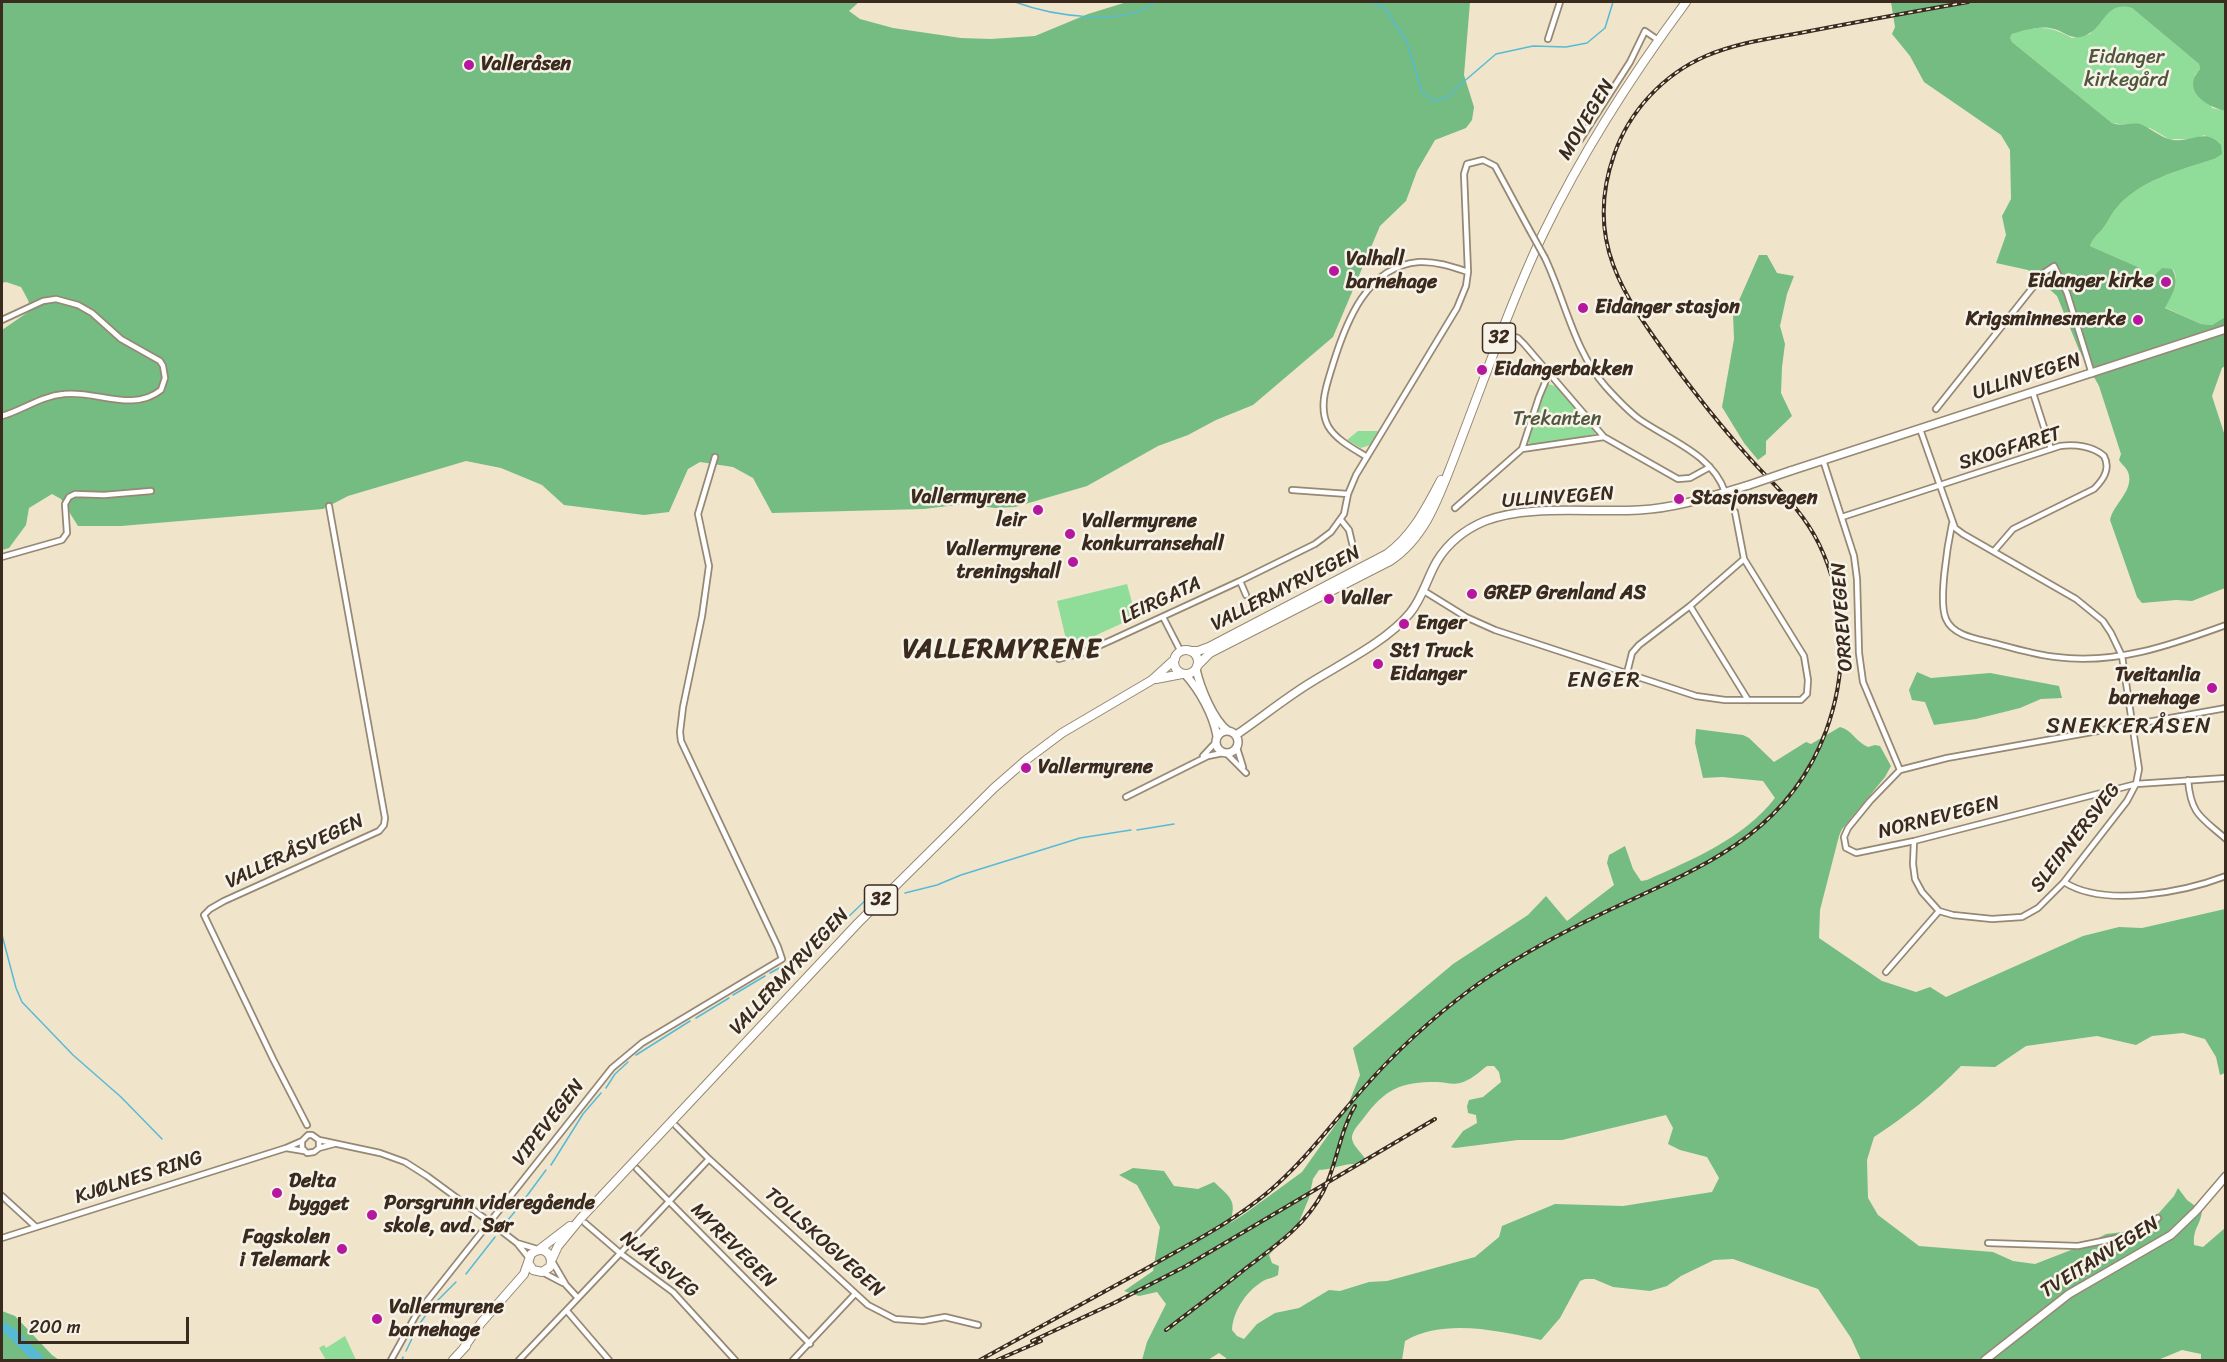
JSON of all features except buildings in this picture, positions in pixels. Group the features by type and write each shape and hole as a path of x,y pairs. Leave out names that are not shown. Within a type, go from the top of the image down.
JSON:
{"main road":[{"name":"MOVEGEN","path":"1395,553 1416,525 1454,457 1507,318 1550,220 1592,140 1686,2"},
{"name":"ULLINVEGEN","path":"1236,735 1307,684 1387,634 1408,615 1424,591 1436,562 1449,546 1474,526 1498,517 1523,513 1656,508 1682,504 1749,485 2226,329"},
{"name":"ULLINVEGEN","path":"2206,336 2226,334"},
{"name":"VALLERMYRVEGEN","path":"552,1260 558,1246 845,937 940,840 1026,760 1062,733 1152,680 1181,652 1198,651 1209,646 1395,553"},
{"name":"VALLERMYRVEGEN","path":"1152,680 1184,674 1197,667 1210,653 1395,553"},
{"name":"VALLERMYRVEGEN","path":"1190,651 1197,657 1197,667"},
{"path":"1175,659 1175,668 1184,674 1199,694 1214,724 1218,748 1224,753 1232,752 1237,748 1236,735 1228,731 1218,720 1203,691 1197,667"},
{"path":"1216,739 1222,732 1228,731"},
{"name":"TVEITANVEGEN","path":"1985,1360 2069,1294 2171,1235 2196,1211 2226,1176"},
{"name":"VALLERMYRVEGEN","path":"539,1249 583,1220"},
{"path":"539,1249 547,1252 552,1260"},
{"name":"32","path":"463,1348 481,1323 520,1280 531,1254 539,1249"},
{"name":"32","path":"453,1360 524,1282 549,1269 552,1260"},
{"path":"529,1261 533,1270 541,1273"}],"street":[{"path":"1548,39 1560,2"},
{"name":"MOVEGEN","path":"1580,140 1630,62 1645,32 1658,40"},
{"path":"1354,551 1349,530 1341,520 1348,494 1367,457 1454,315 1466,286 1468,272 1464,174 1467,164 1483,160 1495,166 1545,258 1570,324 1588,360 1604,385 1639,418 1690,450 1710,467 1725,492"},
{"path":"1367,457 1331,431 1323,411 1327,385 1349,317 1378,280 1408,264 1429,262 1468,272"},
{"path":"1936,409 2045,272 2054,266 2067,293 2092,374"},
{"path":"2,320 43,301 56,299 69,302 92,313 121,339 156,357 163,366 165,378 160,390 142,399 126,401 66,393 46,398 2,416"},
{"path":"1512,336 1524,344 1604,437 1678,479 1690,478 1710,467"},
{"path":"1455,508 1522,449 1549,373"},
{"path":"2033,393 2051,449"},
{"path":"1920,429 1952,524 1943,603 1946,620 1953,628 1978,639 2048,656 2078,659 2122,656 2162,646 2226,625"},
{"path":"1522,449 1604,437"},
{"name":"SKOGFARET","path":"1842,517 2051,449 2073,445 2100,453 2107,461 2106,474 2088,493 2013,529 1994,551"},
{"name":"VIPEVEGEN","path":"391,1360 416,1315 606,1075 628,1053 782,959 681,741 680,732 709,566 698,514 715,457"},
{"name":"ORREVEGEN","path":"1823,460 1856,567 1859,653 1863,682 1900,770"},
{"path":"1292,490 1348,494"},
{"path":"2,557 62,540 67,533 65,504 69,497 75,494 152,492"},
{"name":"VALLERÅSVEGEN","path":"307,1125 204,915 224,902 379,831 384,825 385,818 329,506"},
{"path":"1424,591 1466,617 1486,626 1695,696 1715,699 1797,702 1805,698 1808,672 1804,656 1744,559 1734,512"},
{"name":"LEIRGATA","path":"1059,659 1085,652 1240,581 1315,544 1331,532 1341,520"},
{"path":"1952,524 1963,534 2070,595 2095,613 2112,633 2122,656 2139,769 2136,784"},
{"path":"1627,674 1632,653 1639,645 1690,606 1744,559"},
{"path":"1240,581 1246,595"},
{"path":"1690,606 1748,700"},
{"path":"1163,616 1181,652"},
{"path":"1900,770 1947,758 2226,708"},
{"path":"1198,761 1216,739"},
{"path":"1126,797 1211,755 1224,753 1245,771 1237,748"},
{"name":"NORNEVEGEN","path":"1900,770 1848,828 1844,837 1844,846 1849,851 1856,853 1914,841 2136,784 2226,778"},
{"path":"2188,780 2192,807 2203,820 2226,838"},
{"name":"SLEIPNERSVEG","path":"1939,911 1953,915 1992,919 2022,917 2038,908 2064,882 2127,801 2136,784"},
{"path":"1887,972 1939,911 1922,892 1916,879 1913,870 1914,841"},
{"path":"2064,882 2082,892 2141,895 2180,890 2226,876"},
{"name":"TOLLSKOGVEGEN","path":"676,1126 868,1305 895,1319 916,1321 945,1317 978,1325"},
{"path":"304,1152 302,1141 310,1134 319,1140 370,1150 405,1162 517,1243 529,1261"},
{"path":"319,1140 319,1148"},
{"name":"KJØLNES RING","path":"2,1238 302,1141"},
{"path":"286,1148 314,1152 319,1148 334,1144"},
{"path":"519,1360 709,1159"},
{"name":"MYREVEGEN","path":"637,1169 810,1344"},
{"path":"2,1196 36,1227"},
{"path":"1988,1243 2078,1246 2142,1233 2158,1218"},
{"name":"NJÅLSVEG","path":"583,1220 620,1253 673,1292 735,1360"},
{"path":"517,1243 539,1249"},
{"path":"552,1260 566,1285 578,1298"},
{"path":"541,1273 566,1285"},
{"path":"793,1360 855,1294"},
{"path":"567,1311 609,1360"}],"green space":[{"path":"2,2 859,2 849,11 860,19 893,28 961,38 991,39 1035,36 1088,14 1127,2 1470,2 1464,75 1474,107 1472,120 1466,128 1435,140 1417,171 1406,201 1380,226 1333,337 1253,405 1158,446 1087,486 1015,507 995,508 964,504 924,509 772,513 753,478 733,467 700,462 688,469 669,512 644,515 564,505 542,485 501,468 466,461 348,496 323,509 121,526 78,526 61,499 52,494 29,508 26,525 9,548 2,550 2,330 31,310 21,287 6,282 2,283"},
{"path":"1891,2 2225,2 2225,111 2203,101 2194,90 2193,84 2200,69 2199,64 2132,8 2123,7 2110,11 2096,28 2084,36 2074,37 2054,29 2040,28 2012,34 2010,38 2112,123 2140,124 2169,139 2208,137 2221,145 2222,154 2214,159 2160,178 2135,191 2114,211 2090,246 2138,267 2138,277 2144,283 2153,282 2154,276 2162,268 2172,269 2176,284 2165,308 2201,324 2212,325 2225,317 2225,366 2222,368 2212,396 2225,436 2225,588 2192,601 2142,603 2137,597 2110,520 2129,485 2129,479 2127,470 2119,460 2121,454 2099,386 2079,350 2057,296 2028,270 1996,263 2006,235 2002,216 2011,199 2010,150 2001,135 1924,82 1910,56 1892,34 1895,27"},
{"name":"Eidanger kirkegård","path":"2116,4 2132,8 2199,64 2200,69 2195,75 2212,108 2225,111 2225,317 2212,325 2201,324 2164,307 2176,284 2173,269 2149,284 2144,283 2138,277 2138,267 2090,246 2114,211 2135,191 2160,178 2214,159 2205,135 2193,139 2169,139 2150,128 2112,123 2010,38 2012,34 2036,28 2049,29 2072,38 2090,34"},
{"path":"1759,255 1767,255 1777,273 1794,276 1787,294 1780,326 1785,344 1781,393 1792,416 1766,441 1766,454 1758,460 1744,443 1722,407 1734,339 1733,314"},
{"name":"Trekanten","path":"1548,384 1558,387 1596,430 1595,434 1535,447 1529,444 1527,439"},
{"path":"1358,431 1378,431 1370,445 1361,448 1347,440"},
{"path":"1127,584 1136,617 1068,648 1057,601"},
{"path":"1917,672 1931,678 1990,673 2059,686 2062,698 2041,699 2020,708 1976,719 1934,725 1925,702 1912,700 1909,690"},
{"path":"1840,727 1868,747 1880,746 1891,766 1885,777 1842,829 1820,910 1819,938 1882,981 1916,992 1930,987 1946,997 2083,936 2119,927 2142,928 2225,909 2225,1073 2220,1075 2216,1057 2205,1039 2183,1033 2152,1036 2136,1045 2097,1036 2026,1046 1995,1067 1961,1066 1919,1104 1874,1137 1867,1160 1868,1198 1878,1215 1919,1246 1993,1252 2013,1261 2035,1264 2106,1234 2139,1230 2150,1223 2174,1196 2178,1188 2187,1200 2202,1211 2194,1245 2203,1247 2225,1228 2225,1360 2201,1360 2201,1354 2182,1350 2158,1360 1861,1360 1851,1338 1818,1289 1733,1259 1714,1260 1681,1276 1667,1286 1650,1291 1613,1287 1594,1279 1580,1281 1560,1318 1541,1340 1490,1330 1454,1328 1421,1334 1405,1341 1402,1360 1226,1360 1219,1353 1208,1360 1142,1360 1147,1342 1166,1304 1157,1292 1139,1296 1124,1291 1153,1271 1160,1227 1137,1185 1119,1175 1133,1168 1164,1171 1174,1186 1198,1189 1214,1182 1231,1200 1233,1209 1230,1223 1243,1215 1302,1172 1346,1110 1360,1075 1353,1048 1453,964 1528,915 1546,896 1567,921 1614,885 1607,863 1609,855 1625,846 1633,869 1641,881 1647,880 1733,836 1748,825 1775,798 1763,781 1722,777 1703,778 1695,743 1696,729 1743,735 1774,762 1806,742 1811,744","holes":["1487,1066 1494,1066 1499,1072 1501,1082 1483,1097 1469,1100 1468,1113 1476,1115 1477,1123 1463,1131 1451,1147 1518,1140 1562,1140 1666,1115 1673,1128 1668,1144 1680,1150 1707,1157 1719,1178 1712,1192 1623,1206 1555,1204 1502,1226 1499,1237 1475,1257 1387,1281 1369,1282 1340,1291 1329,1290 1299,1308 1275,1313 1257,1324 1244,1339 1237,1336 1232,1330 1238,1308 1259,1284 1278,1275 1279,1266 1272,1263 1269,1255 1299,1222 1309,1198 1313,1179 1319,1170 1367,1162 1355,1145 1352,1136 1371,1109 1394,1089 1424,1082 1460,1083"]},
{"path":"2,1311 15,1316 59,1360 2,1360"},
{"path":"345,1336 356,1360 326,1360 319,1348 324,1345 326,1348"}],"waterway":[{"path":"894,2 911,2"},
{"path":"1015,2 1047,11 1087,17 1125,15 1142,10 1155,2"},
{"path":"1373,2 1385,8 1407,42 1422,92 1433,101 1448,97 1496,54 1533,46 1566,47 1587,43 1605,28 1613,2"},
{"path":"1137,830 1174,824"},
{"path":"905,893 937,885 961,875 1080,838 1131,830"},
{"path":"791,963 832,928 843,922 875,891"},
{"path":"2,935 22,1002 73,1055 121,1097 162,1139"},
{"path":"770,973 785,965"},
{"path":"733,995 765,976"},
{"path":"696,1018 729,998"},
{"path":"636,1055 690,1021"},
{"path":"606,1088 615,1074 628,1062"},
{"path":"551,1165 583,1114 601,1093"},
{"path":"526,1197 546,1170"},
{"path":"507,1221 523,1202"},
{"path":"466,1274 495,1237"},
{"path":"434,1304 456,1282"},
{"path":"406,1351 418,1326 431,1308"},
{"path":"2,1327 11,1332 39,1360"}],"railway":[{"path":"980,1360 1210,1233 1239,1214 1293,1169 1400,1050 1427,1024 1471,989 1550,940 1703,865 1734,846 1762,824 1787,799 1809,768 1826,731 1833,708 1841,661 1841,637 1835,589 1819,544 1804,518 1707,408 1654,337 1624,289 1613,265 1606,240 1604,214 1606,186 1614,155 1639,109 1662,84 1706,56 1752,42 1968,2"},
{"path":"1166,1330 1278,1243 1307,1215 1328,1182 1345,1127 1355,1106"},
{"path":"1032,1341 1186,1266 1435,1119"},
{"path":"997,1360 1041,1341"}],"place":[{"name":"Valleråsen","path":"469,65"},
{"name":"Valhall barnehage","path":"1334,271"},
{"name":"Eidanger kirke","path":"2166,282"},
{"name":"Eidanger stasjon","path":"1583,308"},
{"name":"Krigsminnesmerke","path":"2138,320"},
{"name":"Eidangerbakken","path":"1482,370"},
{"name":"Stasjonsvegen","path":"1679,499"},
{"name":"Vallermyrene leir","path":"1038,510"},
{"name":"Vallermyrene konkurransehall","path":"1070,534"},
{"name":"Vallermyrene treningshall","path":"1073,562"},
{"name":"GREP Grenland AS","path":"1472,594"},
{"name":"Valler","path":"1329,599"},
{"name":"Enger","path":"1404,624"},
{"name":"St1 Truck Eidanger","path":"1378,664"},
{"name":"Tveitanlia barnehage","path":"2212,688"},
{"name":"Vallermyrene","path":"1026,768"},
{"name":"Delta bygget","path":"277,1193"},
{"name":"Porsgrunn videregående skole, avd. Sør","path":"372,1215"},
{"name":"Fagskolen i Telemark","path":"342,1249"},
{"name":"Vallermyrene barnehage","path":"377,1319"}],"district":[{"name":"VALLERMYRENE","path":"1002,650"},
{"name":"ENGER","path":"1604,681"},
{"name":"SNEKKERÅSEN","path":"2129,727"}]}
